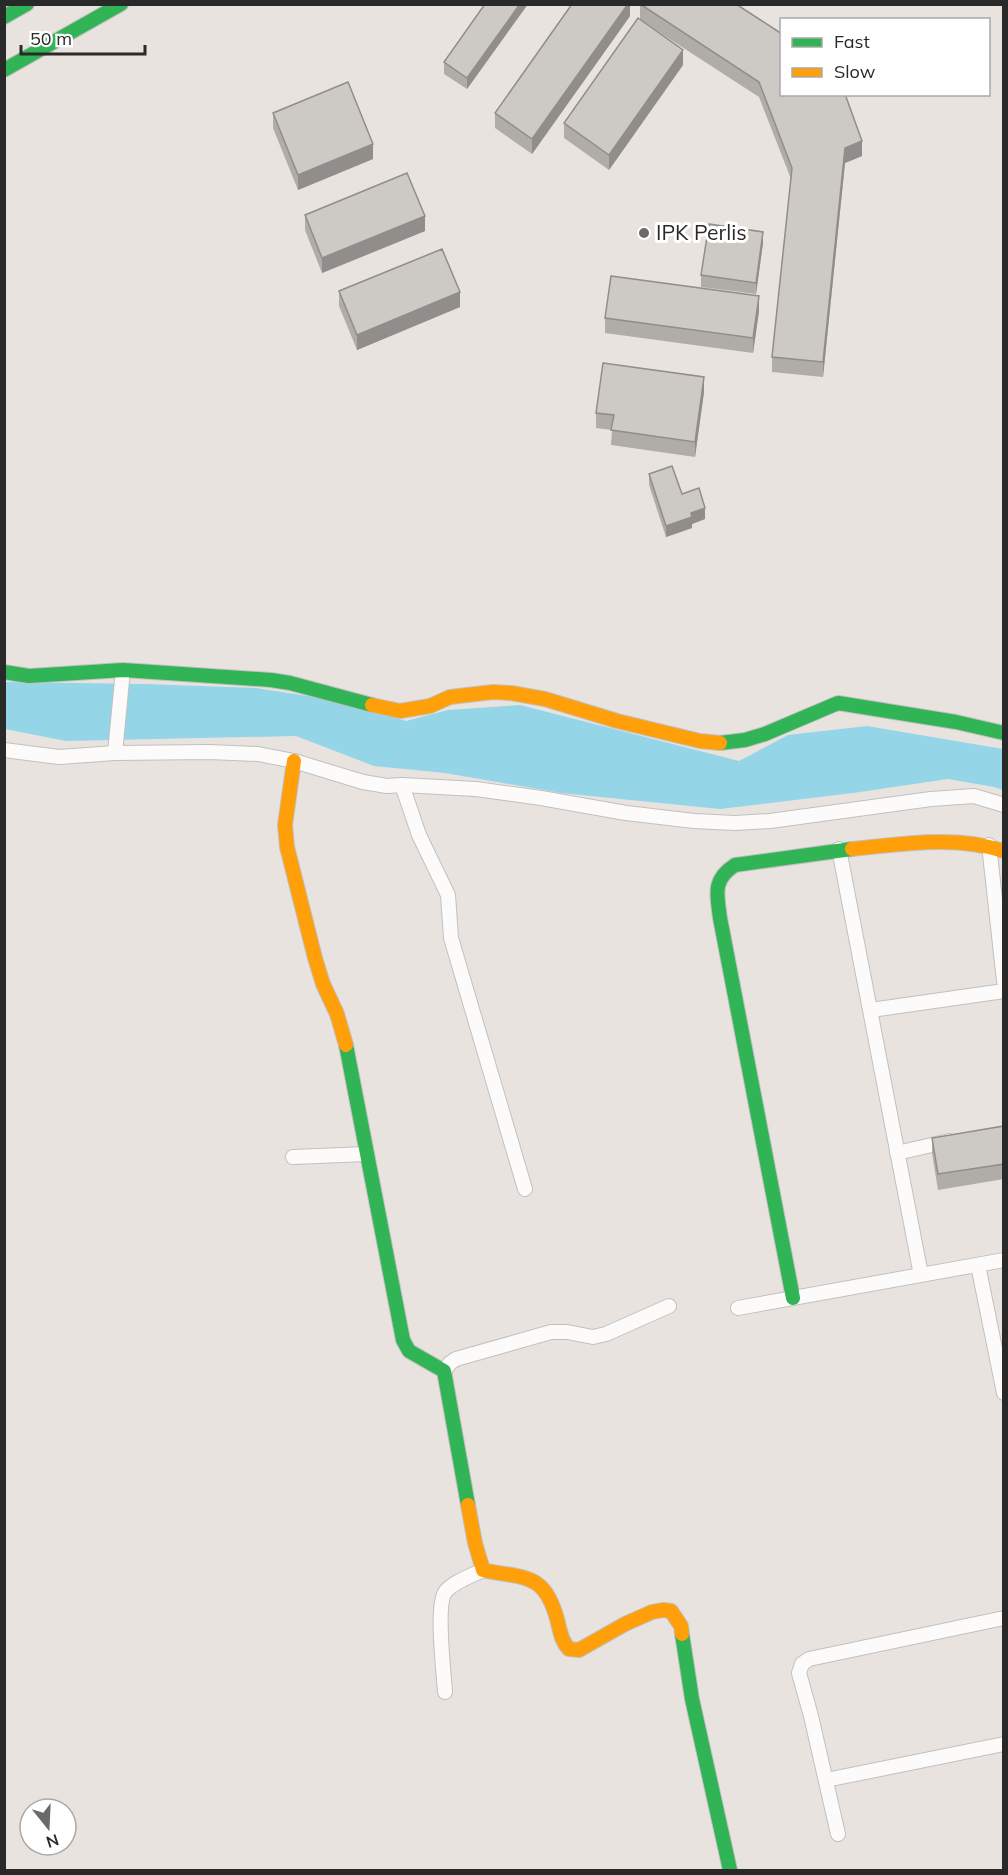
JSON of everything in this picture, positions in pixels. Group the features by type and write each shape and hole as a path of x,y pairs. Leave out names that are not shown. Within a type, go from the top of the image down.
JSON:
{"main road":[{"path":"4,17 25,4"},
{"path":"72,33 121,4"},
{"path":"4,70 128,4"},
{"path":"4,672 29,676 271,680 400,711 430,706 450,697 493,692 511,693 545,699 617,721 717,743 745,740 765,734 838,703 956,722 1004,733"},
{"path":"294,761 285,825 287,847 315,958 323,984 337,1014 345,1042 404,1341 409,1351 444,1371 475,1543 483,1570 521,1576 545,1589 562,1641 572,1651 579,1650 633,1619 664,1608 671,1611 681,1626 692,1699 730,1870"},
{"path":"793,1298 720,918 718,878 723,871 735,865 839,849 949,842 989,845 1004,851"}],"street":[{"path":"115,748 122,676"},
{"path":"4,750 59,757 115,748 258,754 294,761 363,782 387,786 476,789 659,818 735,823 770,821 931,799 974,796 1004,805"},
{"path":"402,785 419,835 448,895 451,938 525,1189"},
{"path":"989,845 1004,981"},
{"path":"839,849 921,1275"},
{"path":"871,1010 1004,991"},
{"path":"897,1152 961,1138"},
{"path":"293,1157 366,1154"},
{"path":"738,1308 1004,1260"},
{"path":"978,1265 1004,1393"},
{"path":"444,1371 456,1359 552,1332 567,1332 593,1337 606,1334 669,1306"},
{"path":"445,1692 440,1612 442,1598 446,1591 458,1582 483,1570"},
{"path":"838,1834 799,1673 802,1664 809,1659 1004,1618"},
{"path":"826,1780 1004,1744"}],"water":[{"path":"4,682 256,688 339,701 406,721 448,710 520,705 739,761 788,735 867,726 1003,749 1003,790 948,779 720,809 561,793 445,773 374,766 296,736 66,741 5,729"}],"building":[{"path":"485,4 520,4 467,78 444,62"},
{"path":"572,4 628,4 532,139 495,113"},
{"path":"640,4 736,4 780,33 780,96 846,96 862,141 845,148 823,362 772,357 792,168 759,82"},
{"path":"638,18 683,50 609,155 564,123"},
{"path":"348,82 373,144 298,175 273,113"},
{"path":"407,173 425,216 322,258 305,215"},
{"path":"709,224 763,232 756,283 701,275"},
{"path":"442,249 460,292 357,335 339,291"},
{"path":"611,276 759,296 753,338 605,318"},
{"path":"603,363 704,377 695,442 611,430 614,415 596,413"},
{"path":"672,466 682,494 699,488 705,508 691,513 692,517 666,526 649,474"},
{"path":"1004,1126 1004,1164 938,1174 932,1138"}],"traffic: fast":[{"path":"4,17 27,4"},
{"path":"4,70 121,4"},
{"path":"4,672 29,676 123,670 271,680 372,705"},
{"path":"720,743 745,740 765,734 838,703 956,722 1004,733"},
{"path":"793,1298 720,918 718,888 723,876 735,865 852,849"},
{"path":"346,1045 403,1340 409,1351 444,1371 468,1505"},
{"path":"682,1634 692,1699 730,1870"}],"traffic: slow":[{"path":"372,705 400,711 430,706 450,697 493,692 511,693 545,699 617,721 700,741 720,743"},
{"path":"294,761 285,825 287,847 315,958 323,984 337,1014 346,1045"},
{"path":"852,849 909,843 948,842 967,843 1004,851"},
{"path":"468,1505 483,1570 530,1580 546,1592 552,1603 562,1639 569,1649 579,1650 625,1624 652,1612 663,1610 671,1611 681,1626 682,1634"}],"place":[{"name":"IPK Perlis","path":"644,233"}]}
